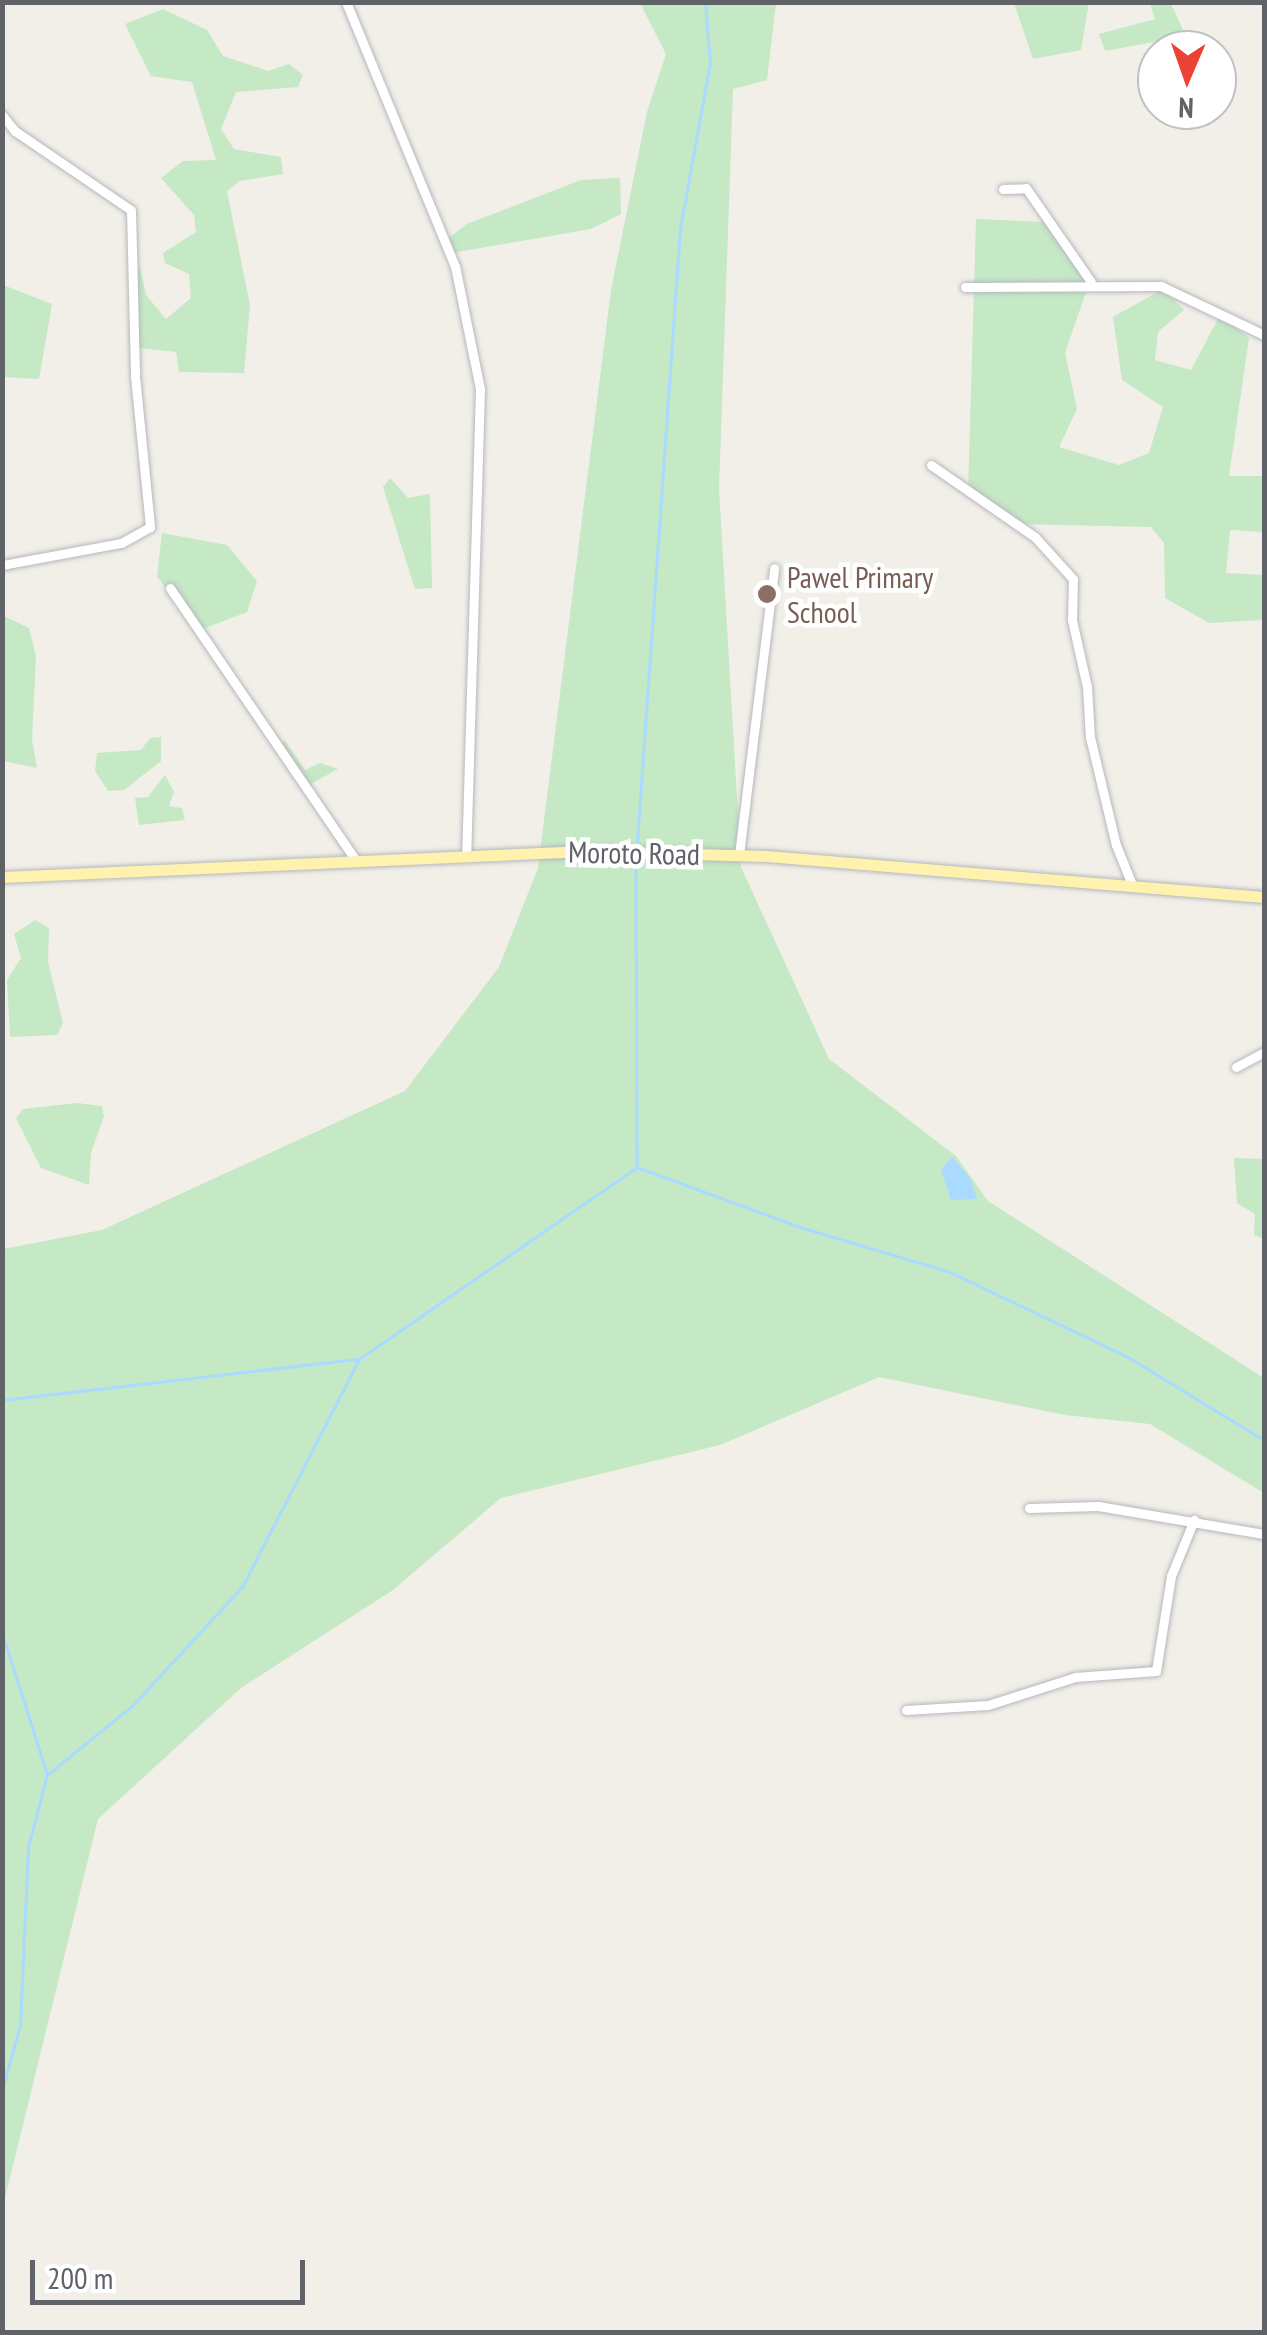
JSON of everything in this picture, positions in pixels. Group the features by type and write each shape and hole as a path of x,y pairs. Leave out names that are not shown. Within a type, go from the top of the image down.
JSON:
{"main road":[{"name":"Moroto Road","path":"2,877 466,853 739,855 1264,897"}],"street":[{"path":"346,2 399,122 406,155 424,178 455,266 480,389 466,853"},
{"path":"2,115 15,131 131,210 135,376 150,527 121,543 2,565"},
{"path":"1003,190 1026,188 1090,282"},
{"path":"965,287 1046,290 1090,282 1161,286 1264,335"},
{"path":"931,465 1034,537 1073,579 1072,620 1088,688 1090,737 1116,845 1134,887"},
{"path":"739,855 774,568"},
{"path":"170,588 354,858"},
{"path":"1236,1067 1264,1052"},
{"path":"1029,1508 1098,1506 1264,1534"},
{"path":"906,1710 988,1704 1074,1677 1156,1671 1171,1576 1194,1520"}],"green space":[{"path":"1170,2 1183,30 1137,30 1137,45 1105,51 1099,34 1155,19 1150,3"},
{"path":"640,3 776,3 767,80 733,89 719,489 741,867 829,1059 956,1156 988,1201 1264,1378 1264,1493 1150,1424 1065,1415 879,1377 720,1445 501,1498 393,1590 241,1688 98,1819 3,2206 3,1249 102,1230 405,1091 499,967 538,868 611,290 647,112 666,54"},
{"path":"1014,3 1089,3 1081,50 1033,59"},
{"path":"163,9 207,30 223,56 268,71 289,64 303,75 298,87 236,92 221,129 234,149 281,157 283,174 240,181 227,191 250,305 244,373 179,372 176,352 129,347 139,263 146,295 166,319 191,298 189,274 165,263 163,253 196,232 194,215 161,178 183,161 216,160 192,82 151,76 125,24"},
{"path":"620,178 621,214 591,229 451,253 446,240 467,224 581,180"},
{"path":"976,219 1046,222 1088,286 1065,353 1077,409 1059,447 1119,465 1149,453 1163,407 1122,380 1113,317 1163,289 1184,310 1158,332 1155,360 1191,370 1220,315 1249,338 1229,476 1264,476 1264,532 1230,530 1226,573 1264,575 1264,620 1209,623 1165,598 1164,543 1151,527 1018,524 968,493"},
{"path":"3,285 52,304 39,379 3,377"},
{"path":"390,478 408,498 430,494 432,588 415,589 383,487"},
{"path":"162,533 227,545 257,581 247,612 200,630 157,577"},
{"path":"2,615 29,628 36,656 32,740 37,768 3,761"},
{"path":"161,737 161,761 124,790 108,791 95,771 97,753 141,750 150,738"},
{"path":"285,741 305,770 320,763 338,769 309,785 279,744"},
{"path":"165,775 174,792 169,806 182,808 185,820 139,825 135,798 148,797"},
{"path":"35,920 49,928 48,962 63,1023 57,1035 10,1037 7,980 21,958 14,934"},
{"path":"77,1103 102,1106 104,1116 91,1153 89,1185 41,1168 16,1118 23,1109"},
{"path":"1234,1158 1264,1159 1264,1239 1254,1235 1255,1214 1237,1203"}],"water":[{"path":"952,1157 970,1178 977,1199 951,1200 941,1170"}],"waterway":[{"path":"637,842 680,229 710,63 705,2"},
{"path":"636,864 637,1165"},
{"path":"637,1167 800,1227 948,1271 1130,1358 1264,1440"},
{"path":"2,1400 359,1359 637,1167"},
{"path":"2,2090 20,2025 28,1847 47,1775 132,1706 242,1587 359,1359"},
{"path":"2,1632 47,1773"}],"place":[{"name":"Pawel Primary School","path":"767,594"}]}
